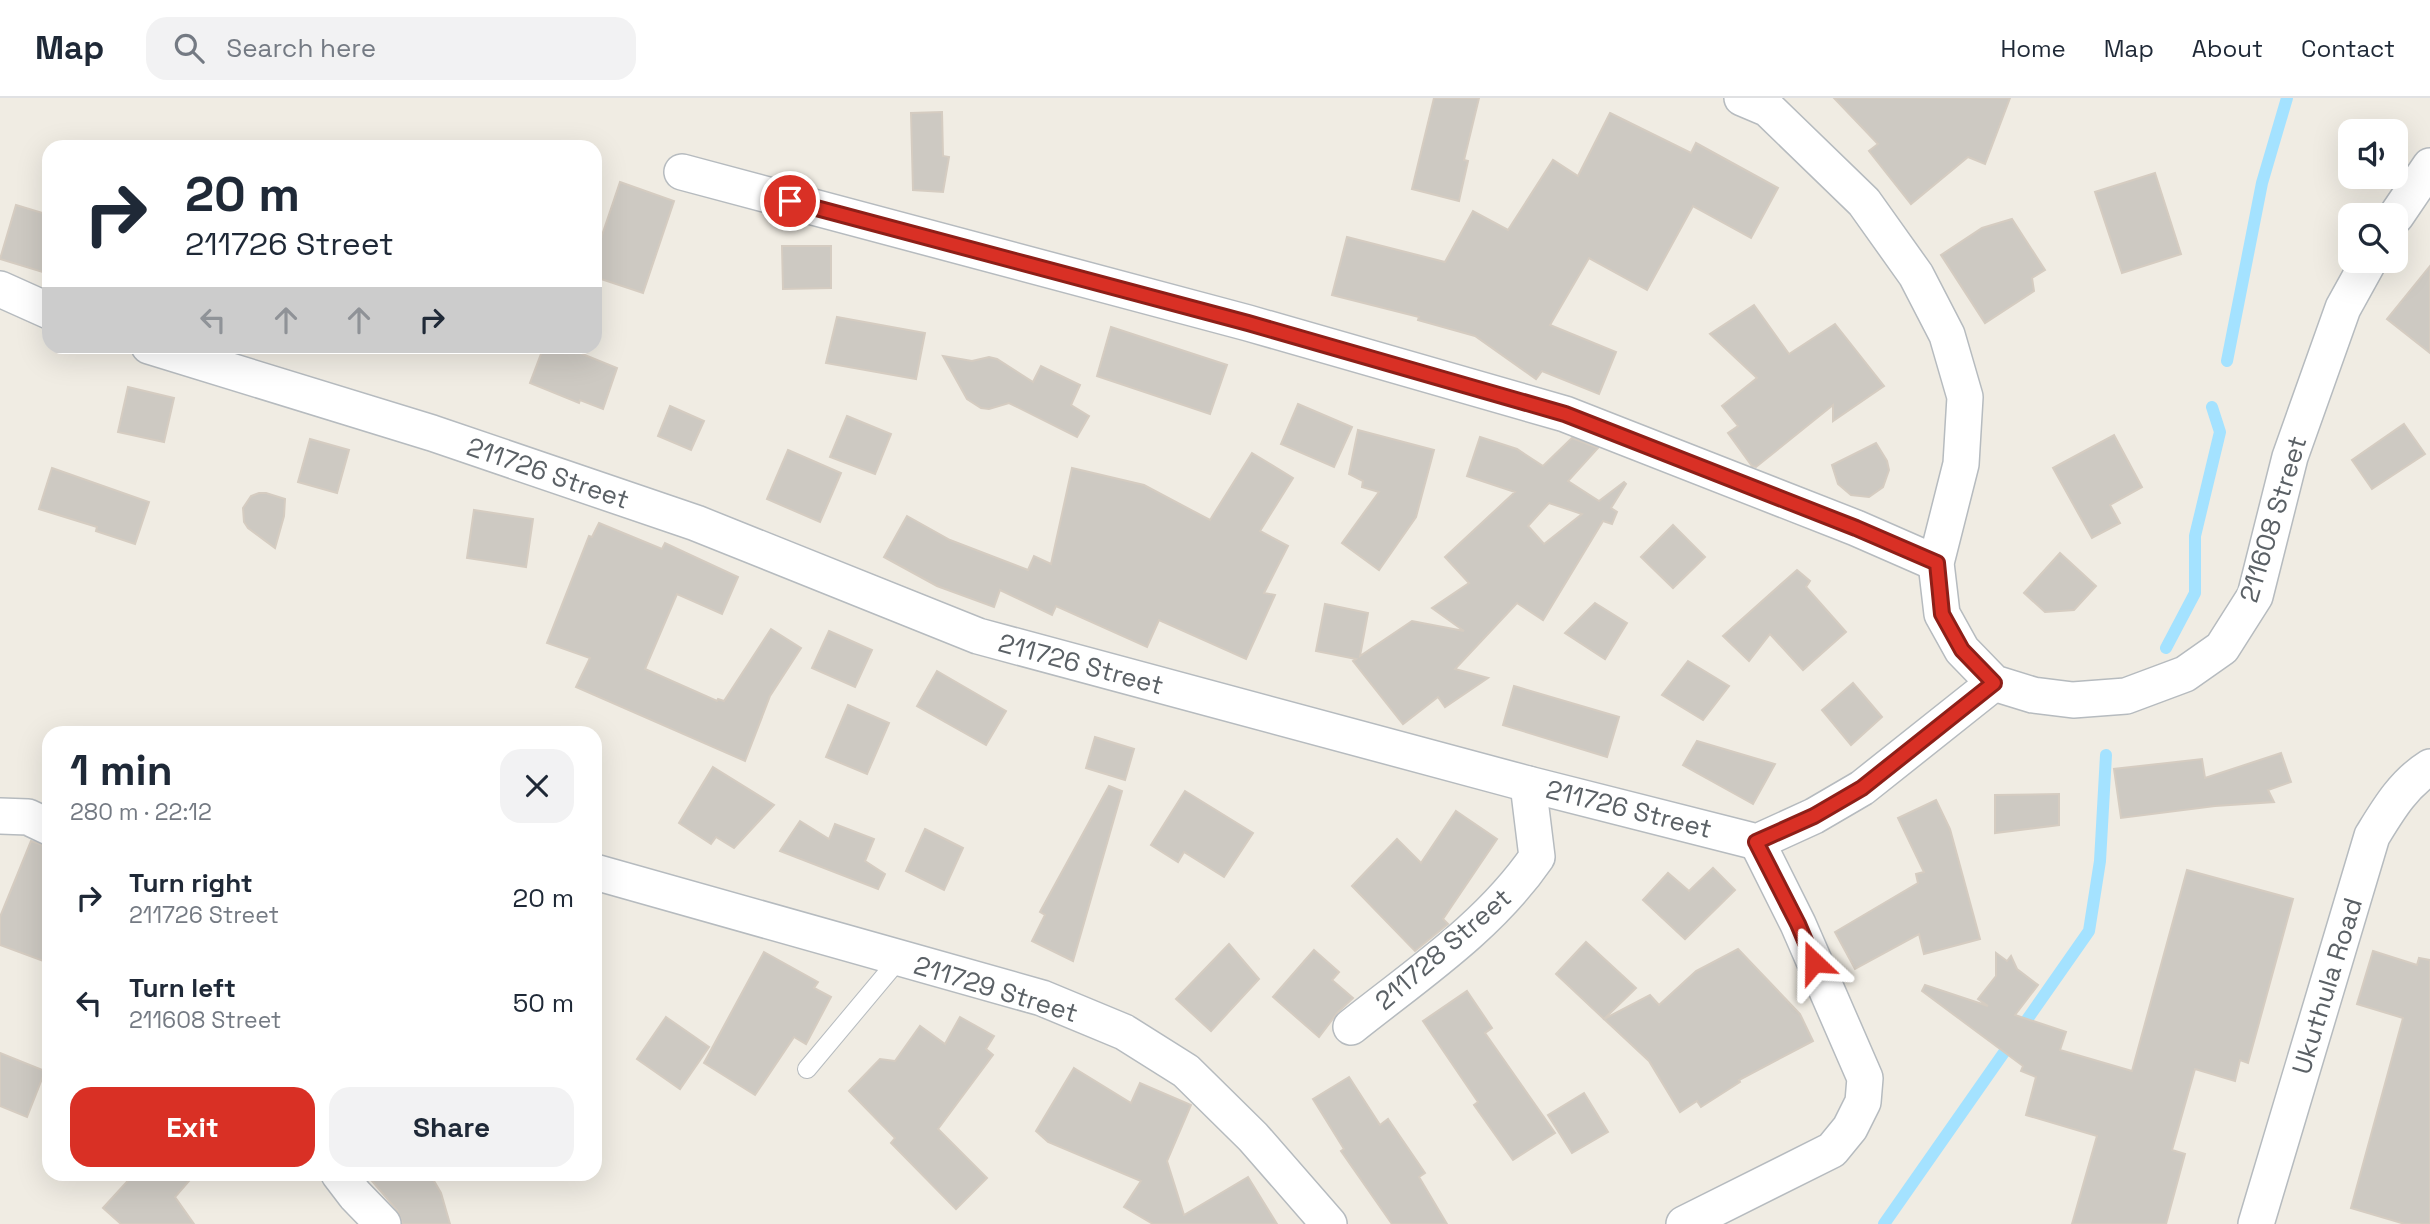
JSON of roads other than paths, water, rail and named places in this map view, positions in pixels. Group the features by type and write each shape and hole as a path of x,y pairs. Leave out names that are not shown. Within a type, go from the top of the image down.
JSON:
{"street":[{"name":"211608 Street","path":"1762,102 1864,202 1916,275 1947,335 1965,397 1961,464 1937,563 1942,614 1962,650 1994,683 2033,695 2073,700 2126,696 2185,674 2221,648 2255,596 2290,457 2343,308 2362,273"},
{"path":"2405,203 2430,166"},
{"path":"682,172 1248,323 1565,414 1856,528 1937,563"},
{"path":"0,289 42,308"},
{"name":"211726 Street","path":"175,354 432,433 695,523 978,636 1528,784 1756,842"},
{"path":"1684,1224 1832,1150 1850,1128 1863,1102 1865,1078 1798,924 1756,842 1814,816 1862,788 1994,683"},
{"name":"Ukuthula Road","path":"2256,1224 2372,836 2393,801 2430,767"},
{"name":"211728 Street","path":"1351,1027 1468,934 1519,883 1537,857 1528,784"},
{"path":"0,816 28,817 42,824"},
{"name":"211729 Street","path":"602,875 1042,998 1124,1032 1186,1071 1253,1137 1329,1224"},
{"path":"344,1181 383,1224"}],"lane":[{"path":"807,1069 899,959"}],"waterway":[{"path":"2227,361 2262,183 2287,98"},
{"path":"2166,648 2195,593 2195,536 2220,432 2212,407"},
{"path":"1884,1224 2089,931 2100,861 2106,755"}]}
